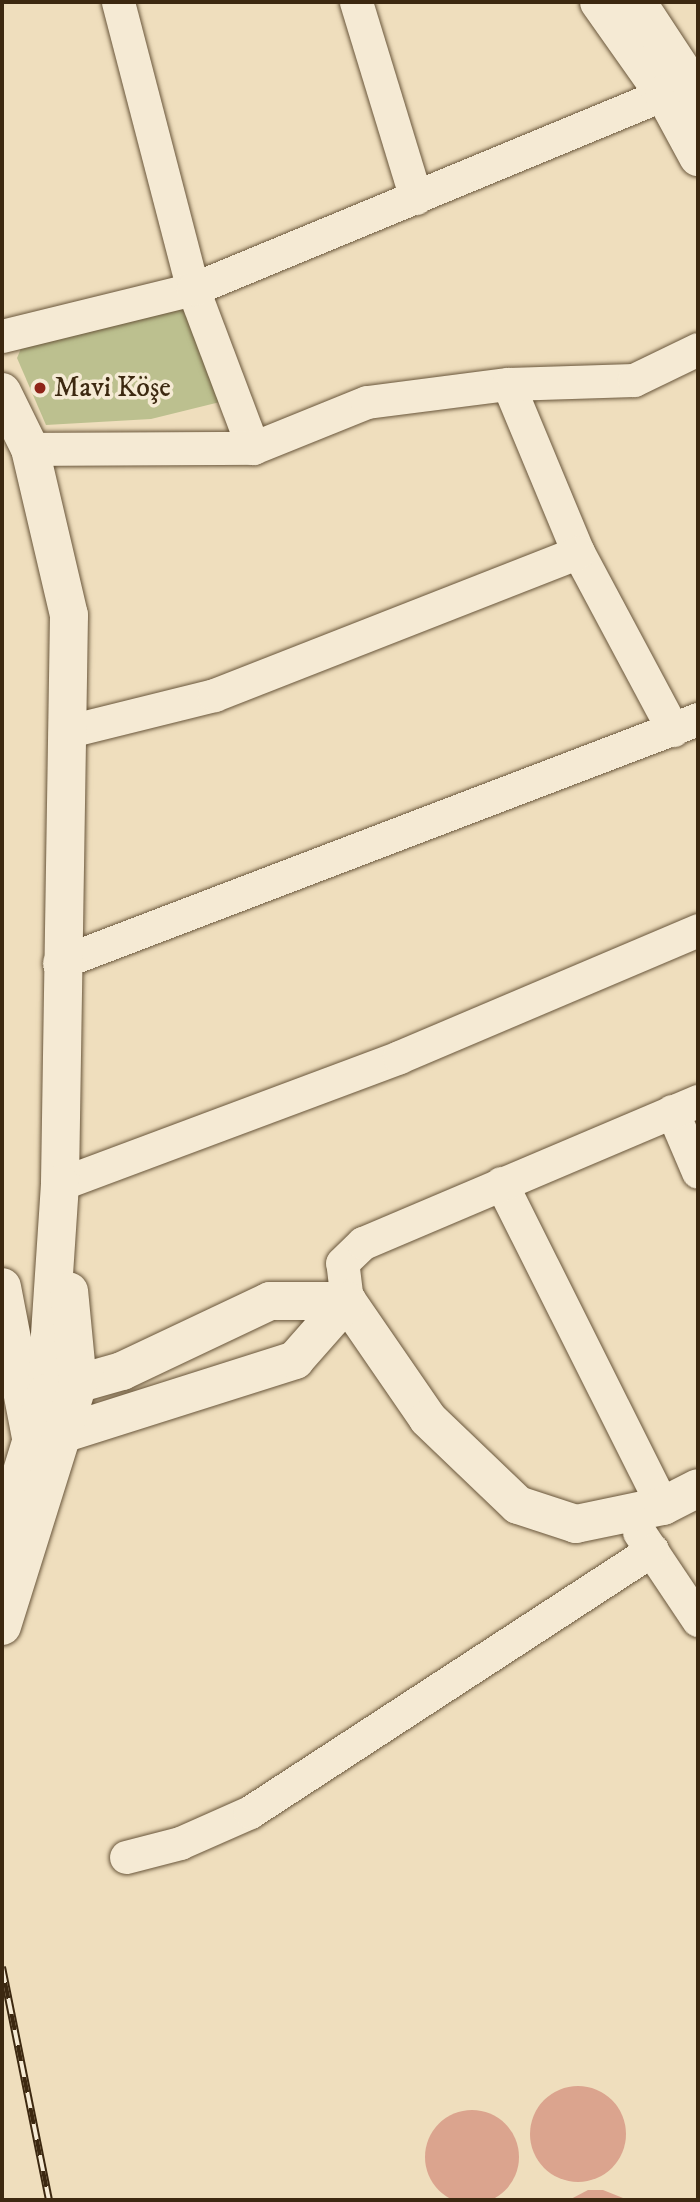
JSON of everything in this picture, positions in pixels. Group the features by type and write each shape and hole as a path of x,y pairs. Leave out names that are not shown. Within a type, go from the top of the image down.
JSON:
{"main road":[{"path":"599,2 686,80"},
{"path":"637,2 686,80 698,158"},
{"path":"2,392 30,449 69,615 59,964 62,1389 49,1439 46,1494 2,1626"},
{"path":"59,1195 94,1353 122,1371"},
{"path":"2,1287 49,1439 3,1528 16,1582"},
{"path":"62,1389 122,1371 270,1301 347,1301"},
{"path":"49,1439 295,1360 347,1301"},
{"path":"347,1301 428,1419 519,1506 576,1524 646,1511 698,1488"}],"street":[{"path":"118,2 193,289 253,448"},
{"path":"356,2 415,198"},
{"path":"2,336 193,289 415,198 686,80"},
{"path":"30,449 253,448 367,402 508,384 634,380 698,349"},
{"path":"59,964 686,724 578,552 508,384"},
{"path":"65,732 214,695 578,552"},
{"path":"59,1195 399,1057 698,930"},
{"path":"347,1301 342,1263 363,1243 685,1106 698,1171"},
{"path":"501,1183 646,1511 652,1550 698,1620"},
{"path":"127,1857 180,1843 250,1812 652,1550"}],"green space":[{"path":"191,294 220,402 151,419 46,425 17,358 27,334"}],"building":[{"path":"578,2086 596,2090 612,2100 622,2116 626,2134 622,2152 612,2168 596,2178 578,2182 560,2178 544,2168 534,2152 530,2134 534,2116 544,2100 560,2090"},
{"path":"472,2110 490,2113 505,2124 516,2139 519,2157 516,2175 505,2190 490,2201 472,2204 454,2201 439,2190 428,2175 425,2157 428,2139 439,2124 454,2113"},
{"path":"588,2190 603,2190 628,2200 569,2200"}],"railway":[{"path":"2,1967 49,2200"}],"place":[{"name":"Mavi Köşe","path":"40,388"}]}
